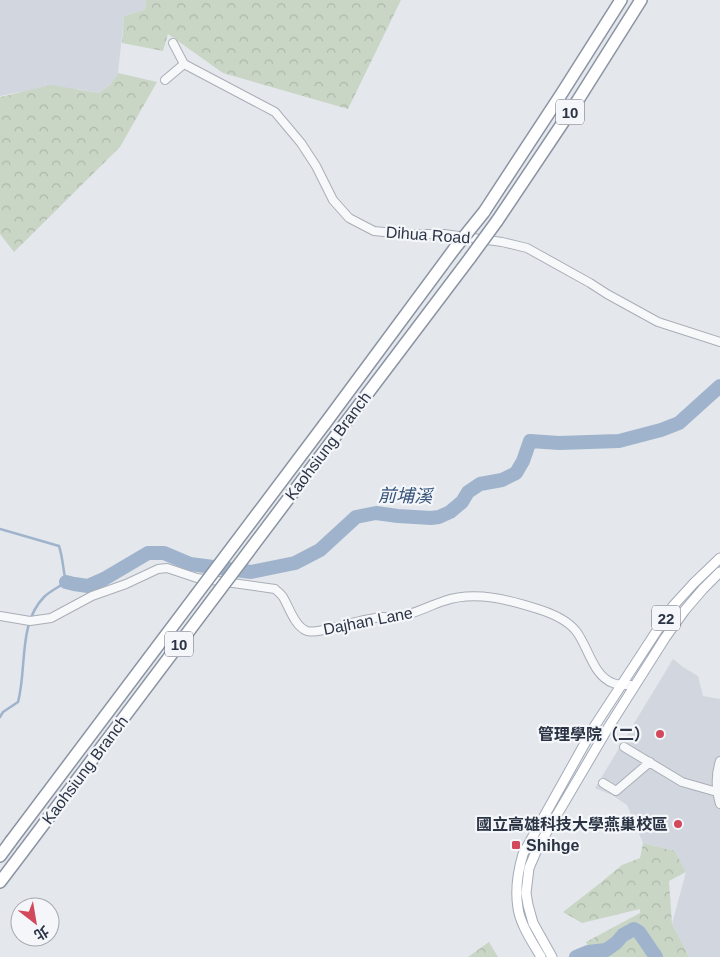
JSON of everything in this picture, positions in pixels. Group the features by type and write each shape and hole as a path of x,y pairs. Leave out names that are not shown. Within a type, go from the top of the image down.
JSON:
{"highway":[{"name":"Kaohsiung Branch","path":"0,856 455,248 484,212 620,0"},
{"name":"Kaohsiung Branch","path":"0,882 497,221 578,100 641,0"}],"main road":[{"name":"22","path":"541,957 528,933 518,907 518,872 523,854 617,684 673,606 720,558"},
{"name":"22","path":"552,957 533,923 528,905 526,893 529,868 543,838 608,728 685,610 720,572"}],"street":[{"path":"165,80 184,64 173,42"},
{"name":"Dihua Road","path":"184,64 275,112 301,143 316,166 333,200 349,218 374,232 444,234 502,242 527,248 658,322 720,342"},
{"name":"Dajhan Lane","path":"0,616 30,621 51,618 92,596 126,584 158,569 167,568 197,578 275,589 282,595 293,617 307,631 316,631 380,617 412,614 446,600 480,596 512,602 560,618 575,630 599,672 606,679 617,684"},
{"path":"617,684 636,685"},
{"path":"624,747 682,782 717,792"},
{"path":"720,761 716,782 720,804"},
{"path":"603,783 616,791 650,762"}],"shaded area":[{"path":"0,0 146,0 145,10 124,16 118,73 111,84 99,93 78,89 19,92 0,96"},
{"name":"國立高雄科技大學燕巢校區","path":"673,659 698,676 703,696 720,699 720,957 689,957 672,924 686,872 675,851 643,843 627,805 612,795 595,788"}],"green space":[{"path":"146,0 401,0 348,109 223,73 168,34 163,51 122,43 124,16 145,10"},
{"path":"118,73 157,82 120,147 14,252 0,234 0,97 51,85 99,93 111,84"},
{"path":"643,843 675,851 686,872 669,881 672,924 689,957 594,957 586,942 640,913 640,909 582,923 563,912 622,865 640,858"},
{"path":"489,942 498,957 468,957"}],"waterway":[{"name":"前埔溪","path":"66,582 88,586 104,579 148,553 164,553 190,564 251,572 295,563 320,550 356,517 376,513 431,518 450,512 462,502 468,492 480,484 502,480 516,473 523,461 530,441 559,443 619,441 661,430 679,423 720,386"},
{"path":"0,529 59,546 66,582 44,597 30,620 18,702 3,712 0,717"},
{"path":"576,957 588,952 606,950 623,935 634,929 639,932 656,957"}],"place":[{"name":"管理學院（二）","path":"660,734"},
{"name":"國立高雄科技大學燕巢校區","path":"678,824"},
{"name":"Shihge","path":"516,845"}]}
